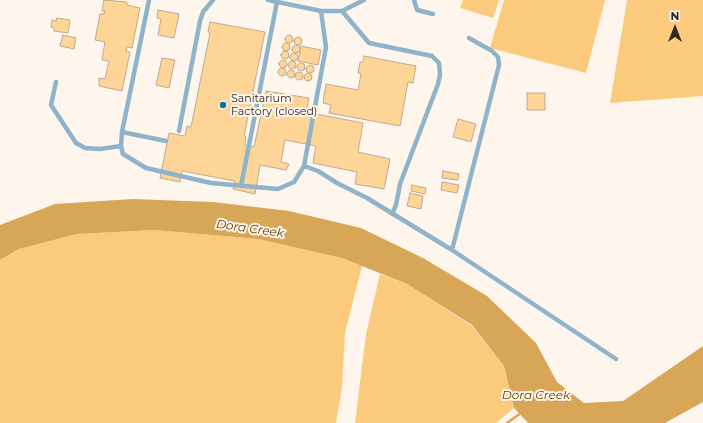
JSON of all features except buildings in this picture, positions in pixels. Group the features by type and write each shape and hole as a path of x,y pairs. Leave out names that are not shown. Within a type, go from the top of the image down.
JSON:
{"lane":[{"path":"149,0 122,132 121,146 123,154 146,168 211,183 241,186 278,188 294,182 304,166 326,47 321,11"},
{"path":"179,131 200,21 203,12 213,0"},
{"path":"268,0 285,2 321,11 342,11 364,0"},
{"path":"414,0 417,10 433,14"},
{"path":"241,186 277,2"},
{"path":"342,11 369,43 432,56 439,63 440,75 438,84 400,184 396,205 392,214"},
{"path":"452,250 499,65 498,57 492,51 469,38"},
{"path":"56,82 51,106 76,143 85,148 100,149 121,146"},
{"path":"122,132 166,141"},
{"path":"304,166 318,171 337,183 367,198 452,250 616,360"}],"shaded area":[{"path":"463,0 499,0 493,18 460,8"},
{"path":"504,0 605,0 586,73 490,48"},
{"path":"627,0 703,0 703,96 610,103"},
{"path":"154,230 258,239 342,258 362,266 345,333 342,388 336,423 0,423 0,260 19,249 77,234"},
{"path":"380,274 407,284 472,326 504,366 514,408 496,423 355,423 366,334"}],"water":[{"name":"Dora Creek","path":"133,199 213,202 289,211 361,228 423,258 487,296 536,343 557,382 584,403 623,401 703,346 703,402 665,423 528,423 514,408 504,366 472,325 407,284 342,258 258,239 154,230 77,234 19,249 0,260 0,225 55,204"}],"waterway":[{"path":"507,423 521,413"}],"place":[{"name":"Sanitarium Factory (closed)","path":"223,105"}]}
